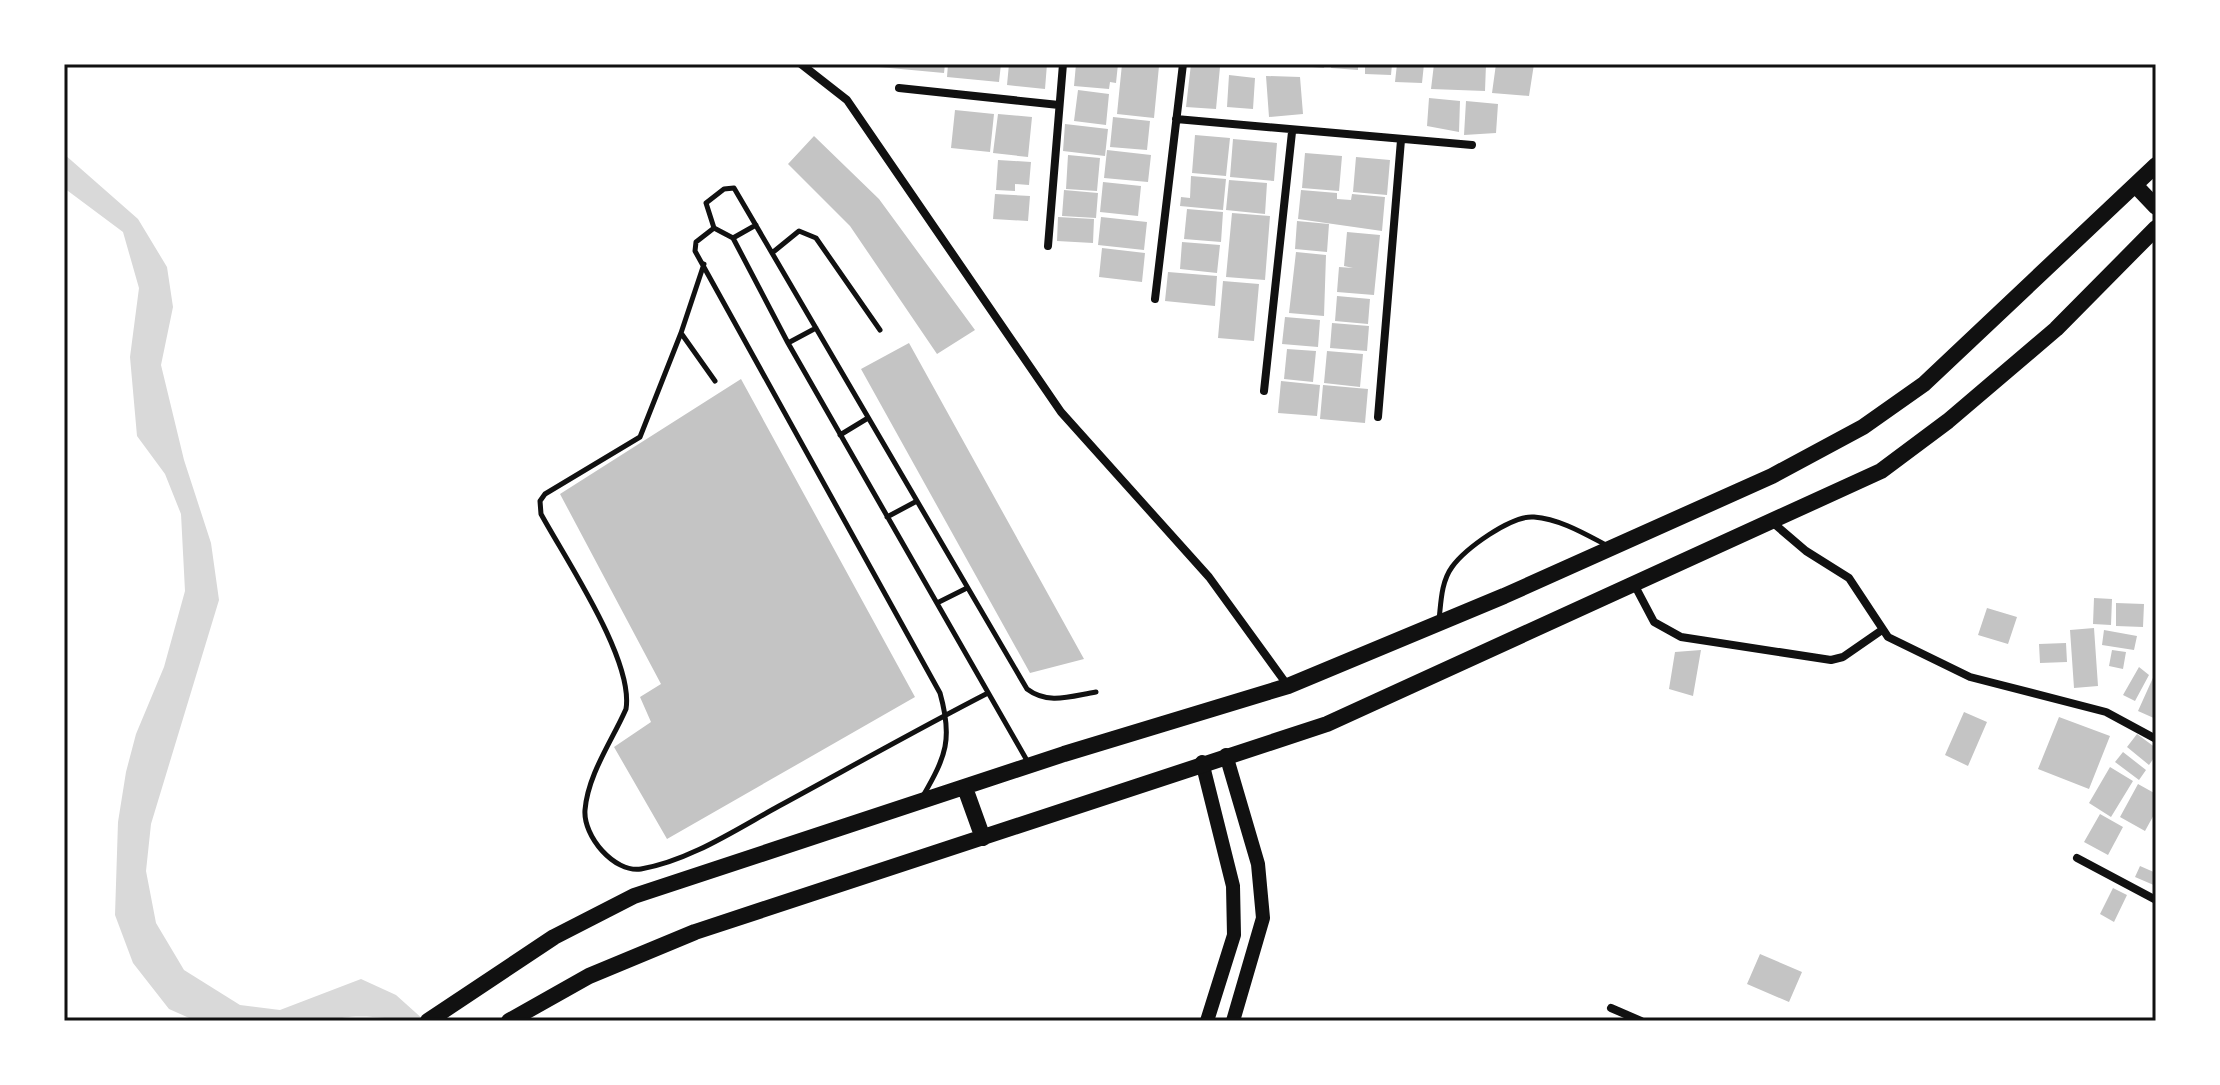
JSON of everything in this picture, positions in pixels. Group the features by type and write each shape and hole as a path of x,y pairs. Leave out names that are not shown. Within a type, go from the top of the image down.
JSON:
{"main road":[{"path":"428,1021 554,937 634,896 1030,766 1288,686 1438,624 1772,476 1863,427 1924,384 2156,165"},
{"path":"2136,186 2156,207"},
{"path":"509,1021 589,976 695,932 983,838 1202,762 1327,724 1635,586 1881,471 1948,421 2056,329 2156,228"},
{"path":"1226,755 1258,864 1263,918 1233,1021"},
{"path":"1202,762 1233,886 1234,935 1207,1021"},
{"path":"965,788 983,838"}],"street":[{"path":"801,64 847,100 1061,412 1209,577 1288,686"},
{"path":"1048,246 1063,64"},
{"path":"1155,299 1183,64"},
{"path":"899,88 1059,105"},
{"path":"1176,119 1292,132 1472,145"},
{"path":"1264,391 1292,132"},
{"path":"1378,417 1401,140"},
{"path":"1771,522 1806,551 1849,578 1888,637 1970,677 2106,712 2156,739"},
{"path":"1635,586 1654,622 1681,637 1831,660 1843,657 1882,630"},
{"path":"2077,858 2156,900"},
{"path":"1611,1008 1641,1021"}],"lane":[{"path":"1030,766 788,343 733,238 714,228 706,203 724,189 734,188 740,194 1027,689 1038,698 1052,699 1096,692"},
{"path":"733,238 756,225"},
{"path":"714,228 696,242 695,251 935,684 946,715 949,735 943,759 918,803"},
{"path":"772,253 799,231 816,238 880,330"},
{"path":"704,264 640,437 545,494 539,505 626,677 626,709 604,752 587,797 584,814 589,828 613,863 640,869 678,857 726,835 988,693"},
{"path":"788,343 816,328"},
{"path":"681,333 715,381"},
{"path":"840,435 868,418"},
{"path":"887,517 917,501"},
{"path":"1438,624 1444,585 1452,566 1493,530 1531,516 1571,527 1612,548"},
{"path":"937,603 967,588"}],"shaded area":[{"path":"64,154 138,219 167,267 173,307 161,365 184,460 211,543 219,600 151,824 146,871 156,923 184,970 240,1005 280,1010 361,979 396,995 425,1021 365,1017 330,1021 196,1021 169,1009 133,963 115,915 118,822 136,734 164,667 185,591 181,514 165,474 137,436 130,357 139,288 123,232 64,188"}],"building":[{"path":"879,64 945,64 944,73 879,67"},
{"path":"948,64 1001,64 999,82 947,77"},
{"path":"1009,64 1047,64 1045,89 1007,85"},
{"path":"1076,64 1118,64 1116,83 1110,82 1109,89 1074,86"},
{"path":"1122,64 1159,66 1154,118 1117,114"},
{"path":"1191,64 1220,67 1216,109 1186,107"},
{"path":"1300,64 1325,64 1324,68"},
{"path":"1332,64 1358,64 1358,70 1331,68"},
{"path":"1365,64 1392,64 1391,75 1365,74"},
{"path":"1397,64 1424,64 1422,83 1395,82"},
{"path":"1434,64 1486,64 1485,91 1431,89"},
{"path":"1496,64 1534,64 1529,96 1492,93"},
{"path":"1229,75 1255,78 1253,109 1227,107"},
{"path":"1266,76 1300,77 1303,114 1269,117"},
{"path":"1078,90 1109,94 1106,125 1074,121"},
{"path":"1429,98 1460,101 1459,132 1427,126"},
{"path":"1466,101 1498,104 1496,133 1464,135"},
{"path":"955,110 994,114 990,152 951,148"},
{"path":"998,114 1032,117 1028,157 993,153"},
{"path":"1113,117 1150,121 1147,150 1110,147"},
{"path":"1065,124 1108,129 1105,156 1063,151"},
{"path":"1195,135 1230,138 1226,176 1192,173"},
{"path":"814,136 879,199 975,330 937,354 850,226 788,164"},
{"path":"1233,139 1277,143 1274,181 1230,177"},
{"path":"1107,150 1151,155 1148,182 1104,178"},
{"path":"1305,153 1342,156 1339,191 1302,188"},
{"path":"1068,155 1100,158 1097,191 1066,189"},
{"path":"1356,157 1390,160 1387,195 1353,192"},
{"path":"998,160 1031,162 1029,185 1015,184 1015,191 996,190"},
{"path":"1191,176 1226,179 1223,210 1180,206 1181,197 1190,198"},
{"path":"1229,180 1267,183 1265,214 1226,210"},
{"path":"1103,182 1141,186 1138,216 1100,212"},
{"path":"1064,190 1098,193 1096,218 1062,216"},
{"path":"1301,190 1337,193 1337,199 1351,200 1352,194 1385,197 1382,231 1298,219"},
{"path":"995,194 1030,196 1028,221 993,219"},
{"path":"1187,209 1223,212 1221,242 1184,239"},
{"path":"1232,213 1270,216 1265,280 1226,277"},
{"path":"1058,217 1094,219 1093,243 1057,241"},
{"path":"1101,217 1147,222 1144,250 1098,245"},
{"path":"1297,221 1329,224 1327,252 1295,249"},
{"path":"1347,232 1380,235 1374,295 1337,292 1339,267 1353,268 1344,266"},
{"path":"1182,242 1220,245 1217,273 1180,269"},
{"path":"1102,248 1145,253 1142,282 1099,277"},
{"path":"1296,252 1326,255 1324,316 1289,313"},
{"path":"1168,272 1217,276 1215,306 1165,301"},
{"path":"1223,281 1259,284 1254,341 1218,338"},
{"path":"1337,296 1370,299 1368,324 1335,321"},
{"path":"1285,317 1320,320 1318,347 1282,344"},
{"path":"1332,323 1369,326 1367,351 1330,348"},
{"path":"909,343 1084,659 1030,673 861,369"},
{"path":"1287,349 1316,351 1313,382 1284,379"},
{"path":"1327,351 1363,354 1360,387 1324,383"},
{"path":"741,379 915,697 667,839 614,747 651,722 640,697 661,684 560,494"},
{"path":"1281,381 1320,385 1317,416 1278,413"},
{"path":"1323,385 1368,389 1365,423 1320,419"},
{"path":"2094,598 2112,599 2111,625 2093,624"},
{"path":"2116,603 2144,604 2143,627 2116,626"},
{"path":"1987,608 2017,617 2008,644 1978,635"},
{"path":"2094,628 2098,686 2074,688 2070,630"},
{"path":"2104,630 2137,636 2134,650 2102,645"},
{"path":"2066,643 2067,662 2040,663 2039,644"},
{"path":"1701,650 1693,696 1669,689 1675,652"},
{"path":"2112,650 2126,652 2123,669 2109,666"},
{"path":"2139,667 2149,675 2135,701 2123,695"},
{"path":"2156,671 2156,719 2138,711"},
{"path":"1964,712 1987,722 1968,766 1945,755"},
{"path":"2059,717 2110,736 2089,789 2038,769"},
{"path":"2137,734 2156,748 2156,755 2149,765 2127,747"},
{"path":"2123,752 2146,770 2139,780 2115,762"},
{"path":"2110,767 2133,781 2111,817 2089,803"},
{"path":"2138,784 2156,794 2156,811 2145,831 2120,817"},
{"path":"2100,814 2123,827 2108,855 2084,842"},
{"path":"2140,866 2156,873 2156,886 2135,877"},
{"path":"2113,888 2127,895 2114,922 2100,914"},
{"path":"1760,954 1802,972 1789,1002 1747,984"}]}
